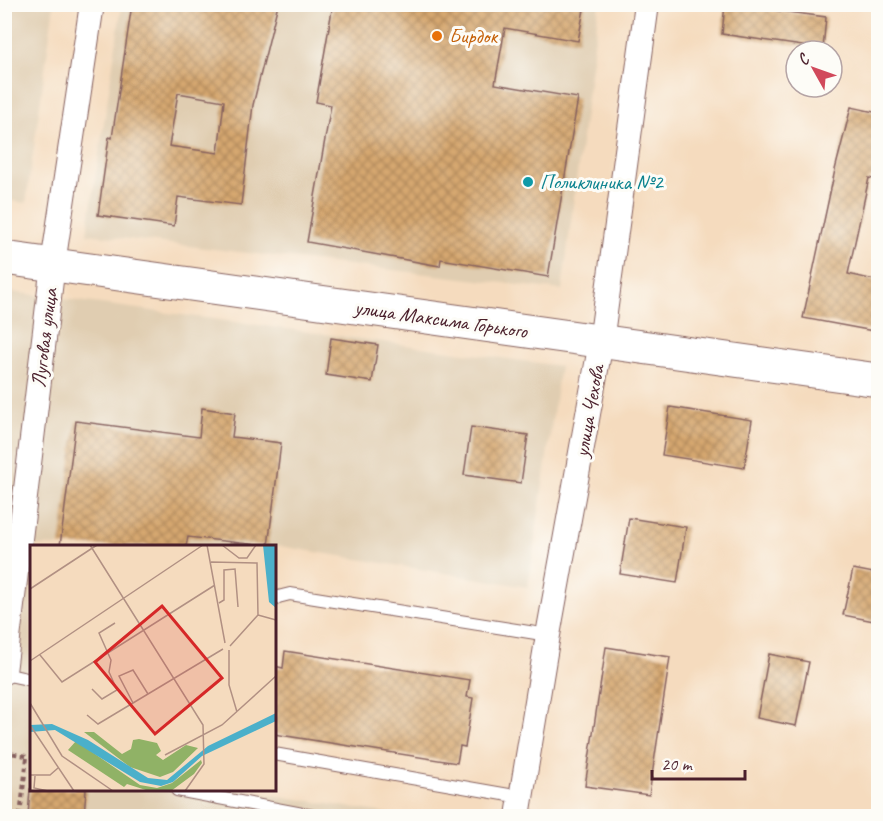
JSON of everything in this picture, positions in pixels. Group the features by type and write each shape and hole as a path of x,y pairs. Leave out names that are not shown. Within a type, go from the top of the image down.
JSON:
{"street":[{"name":"Луговая улица","path":"4,673 53,264 92,4"},
{"name":"улица Чехова","path":"520,807 548,635 601,342 646,4"},
{"name":"улица Максима Горького","path":"4,258 879,380"}],"lane":[{"path":"276,598 290,594 548,635"},
{"path":"4,673 30,680"},
{"path":"276,754 520,807"},
{"path":"187,791 313,816"}],"path":[{"path":"4,752 29,757 20,816"}],"shaded area":[{"path":"4,5 54,5 26,203 5,200"},
{"path":"122,5 599,5 562,290 87,234"},
{"path":"5,291 560,366 528,587 276,545 30,545 30,791 247,791 403,816 5,816"}],"building":[{"path":"132,4 278,4 253,105 241,205 178,197 174,226 98,215 109,137 112,138","holes":["178,93 224,101 218,153 169,146"]},
{"path":"333,4 585,4 578,41 505,28 495,84 578,98 548,277 441,259 440,266 307,242 331,105 316,102"},
{"path":"725,4 826,17 824,39 784,39 784,43 722,34"},
{"path":"851,107 879,113 879,180 869,178 848,274 879,281 879,332 803,318"},
{"path":"331,338 378,345 372,382 326,375"},
{"path":"670,407 752,420 744,468 662,455"},
{"path":"202,408 235,413 232,437 281,443 268,545 188,537 186,545 60,545 76,421 199,437"},
{"path":"471,427 528,435 521,483 464,475"},
{"path":"629,518 686,527 677,583 620,574"},
{"path":"853,569 879,574 879,622 843,615"},
{"path":"606,647 670,657 649,795 585,786"},
{"path":"285,651 470,680 467,697 473,698 465,747 460,746 457,763 276,734 276,666 283,668"},
{"path":"769,654 809,662 796,726 757,718"},
{"path":"30,789 30,791 86,791 84,816 28,816"}],"place":[{"name":"Бирдок","path":"437,36"},
{"name":"Поликлиника №2","path":"528,182"}]}
